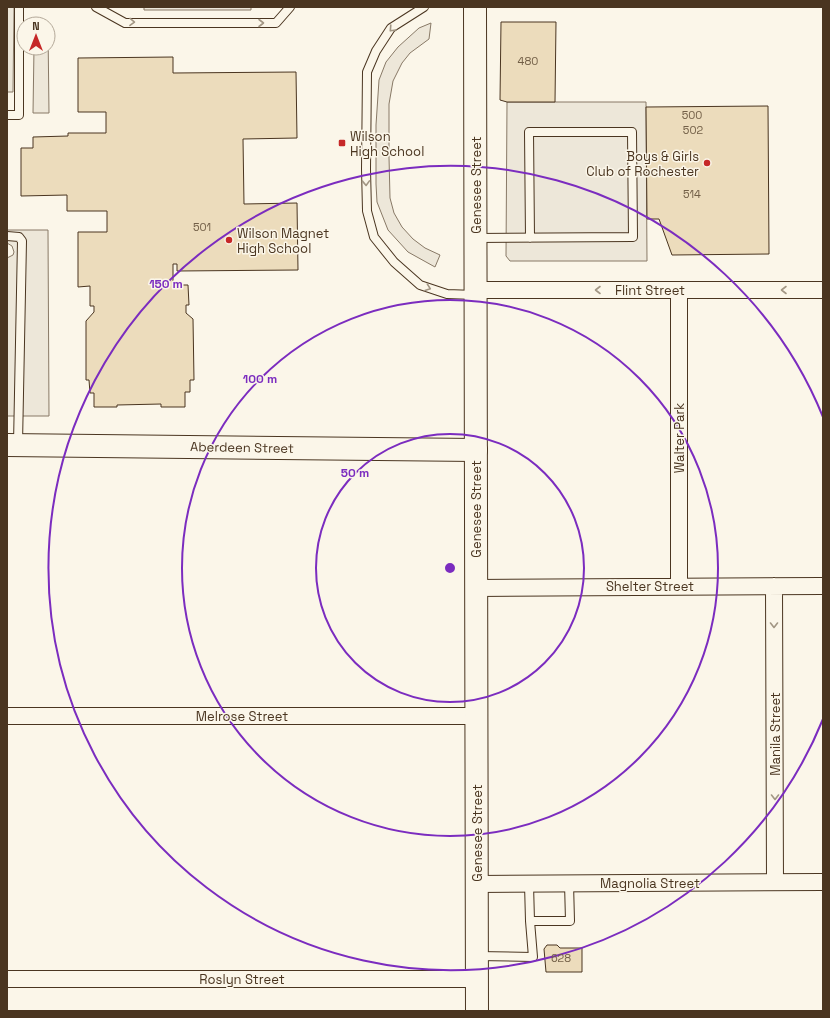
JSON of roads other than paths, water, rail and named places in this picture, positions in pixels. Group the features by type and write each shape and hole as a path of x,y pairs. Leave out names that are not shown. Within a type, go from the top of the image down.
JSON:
{"main road":[{"name":"Genesee Street","path":"475,7 477,1011"},
{"name":"Aberdeen Street","path":"12,445 476,450"}],"street":[{"name":"Walter Park","path":"679,290 679,586"},
{"name":"Flint Street","path":"476,292 823,290"},
{"name":"Manila Street","path":"774,586 776,882"},
{"name":"Shelter Street","path":"476,588 823,586"},
{"name":"Melrose Street","path":"7,716 476,716"},
{"name":"Magnolia Street","path":"477,884 823,882"},
{"name":"Roslyn Street","path":"7,979 477,979"}],"lane":[{"path":"7,115 19,115 19,7"},
{"path":"96,7 125,22 268,23 276,23 290,7"},
{"path":"424,7 391,28 376,51 367,72 367,211 374,237 394,262 420,285 447,294 476,292"},
{"path":"476,238 530,238 634,237 632,132 530,132 530,238"},
{"path":"7,236 19,237 22,241 12,445"},
{"path":"477,956 533,957 529,884"},
{"path":"530,921 570,921 569,884"}],"place":[{"name":"Wilson High School","path":"342,143"},
{"name":"Boys & Girls Club of Rochester","path":"707,163"},
{"name":"Wilson Magnet High School","path":"229,240"}]}
